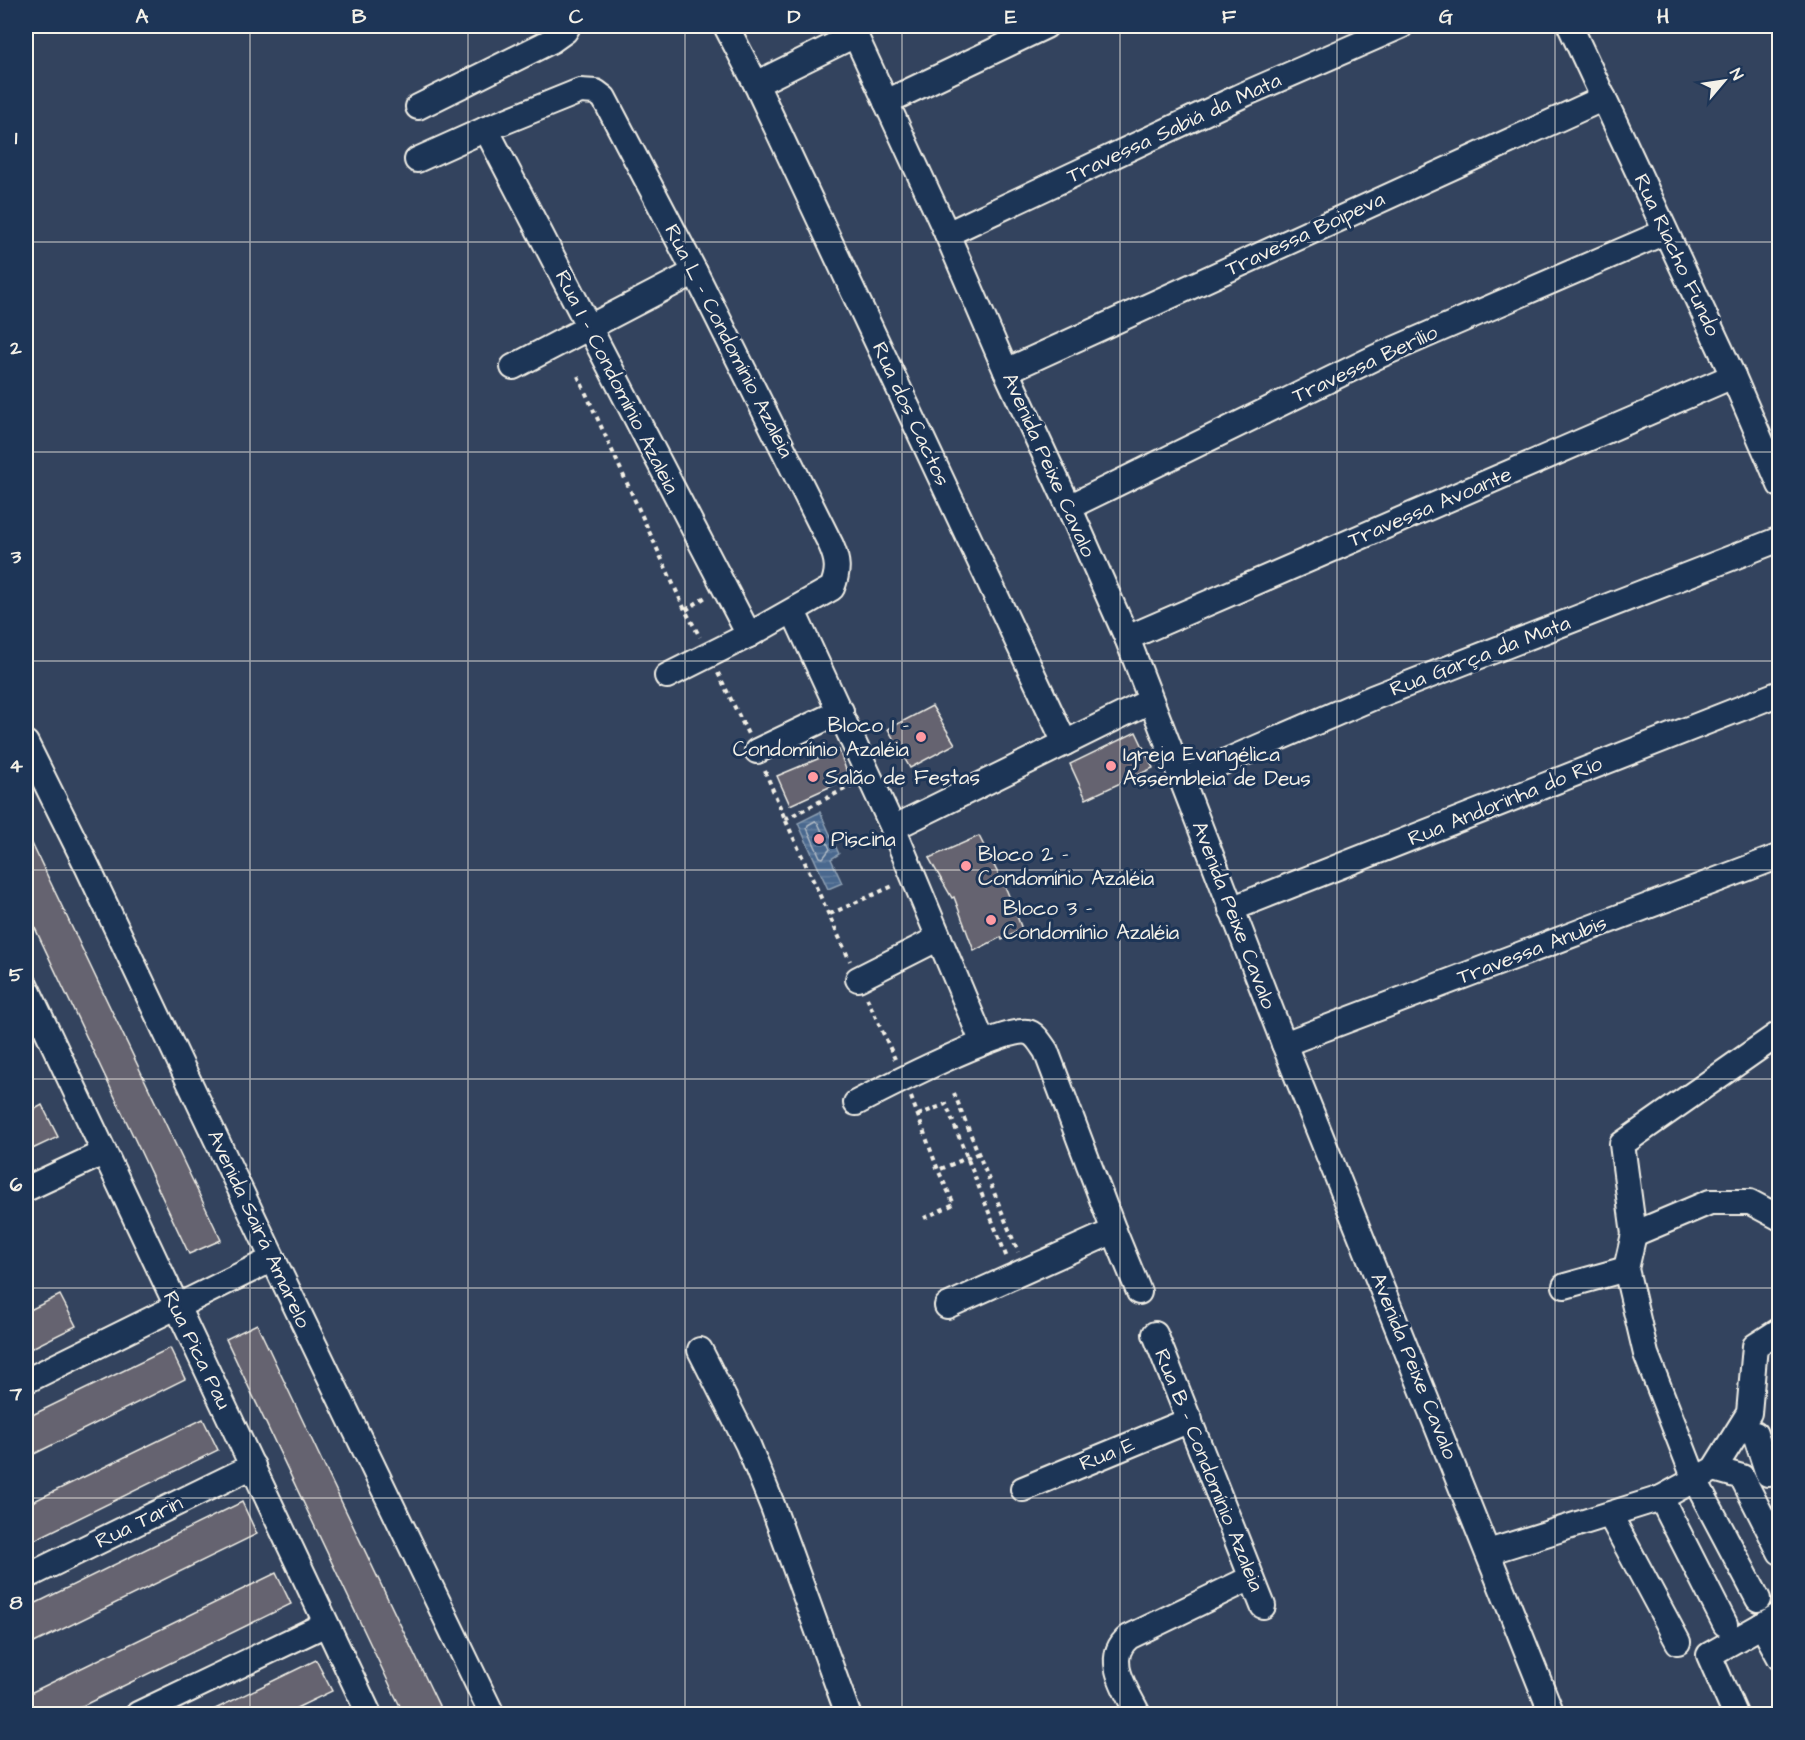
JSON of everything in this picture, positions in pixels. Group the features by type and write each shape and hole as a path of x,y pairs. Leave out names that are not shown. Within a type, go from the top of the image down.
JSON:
{"street":[{"path":"418,107 551,41 568,26"},
{"name":"Rua dos Cactos","path":"726,26 756,84 1065,743"},
{"path":"886,102 1046,26"},
{"name":"Travessa Sabiá da Mata","path":"947,234 1245,94 1401,26"},
{"name":"Rua Riacho Fundo","path":"1570,26 1733,376 1779,485"},
{"path":"756,84 853,31"},
{"name":"Avenida Peixe Cavalo","path":"853,31 947,234 1126,638 1284,1044 1552,1714"},
{"name":"Rua L - Condomínio Azaleia","path":"486,129 580,91 596,92 604,98 695,272 837,560 837,575 832,588 793,611"},
{"name":"Travessa Boipeva","path":"1006,371 1604,98"},
{"path":"417,160 486,129"},
{"name":"Rua I - Condomínio Azaleia","path":"486,129 749,635"},
{"name":"Travessa Berílio","path":"1069,507 1376,357 1665,232"},
{"path":"513,367 695,272"},
{"name":"Travessa Avoante","path":"1126,638 1733,376"},
{"name":"Rua Garça da Mata","path":"1182,780 1372,698 1779,539"},
{"path":"667,676 793,611 893,828 983,1043"},
{"name":"Rua Andorinha do Río","path":"1231,909 1779,693"},
{"path":"893,828 1150,701"},
{"path":"757,751 841,711"},
{"name":"Avenida Sairá Amarelo","path":"26,743 492,1714"},
{"name":"Travessa Anubis","path":"1284,1044 1779,856"},
{"path":"858,979 939,938"},
{"name":"Rua Pica Pau","path":"27,995 369,1714"},
{"path":"856,1103 983,1043 1014,1033 1027,1032 1036,1038 1046,1051 1139,1292"},
{"path":"1758,1599 1704,1474 1646,1354 1626,1269 1634,1234 1622,1144 1779,1033"},
{"path":"26,1190 103,1153"},
{"path":"1634,1234 1710,1202 1750,1202 1779,1218"},
{"path":"947,1306 1114,1231"},
{"path":"26,1381 273,1259"},
{"path":"1565,1286 1626,1269"},
{"path":"1488,1552 1661,1498 1704,1474 1749,1413 1755,1346 1779,1330"},
{"name":"Rua B - Condomínio Azaleia","path":"1155,1334 1263,1606"},
{"path":"700,1350 748,1445 773,1507 848,1714"},
{"name":"Rua E","path":"1023,1489 1190,1420"},
{"path":"1704,1474 1742,1477 1774,1473 1755,1434"},
{"name":"Rua Tarin","path":"26,1577 253,1466"},
{"path":"1742,1477 1779,1552"},
{"path":"1661,1498 1725,1624"},
{"path":"1610,1515 1678,1642"},
{"path":"1138,1714 1115,1664 1116,1652 1121,1643 1251,1578"},
{"path":"1735,1714 1709,1655 1771,1620 1779,1658"},
{"path":"138,1714 326,1624"}],"path":[{"path":"578,376 686,610 757,751 785,819 904,1079 938,1170 954,1204 924,1218"},
{"path":"785,819 870,777"},
{"path":"830,914 913,876"},
{"path":"918,1115 946,1104 1008,1260 1020,1254 954,1093"},
{"path":"938,1170 979,1153"}],"water":[{"name":"Piscina","path":"820,812 839,854 831,859 842,883 828,889 798,823"}],"building":[{"name":"Bloco 1 - Condomínio Azaléia","path":"932,706 955,744 910,768 888,729"},
{"name":"Igreja Evangélica Assembleia de Deus","path":"1136,732 1153,768 1086,799 1070,764"},
{"name":"Salão de Festas","path":"839,750 849,778 790,805 777,776"},
{"path":"26,831 221,1240 189,1254 26,909"},
{"path":"979,836 1007,891 1022,929 974,951 954,897 952,898 929,858"},
{"path":"42,1105 58,1137 26,1152 26,1114"},
{"path":"60,1295 76,1326 26,1351 26,1312"},
{"path":"257,1324 443,1714 404,1714 395,1696 226,1339"},
{"path":"170,1348 185,1379 26,1458 26,1418"},
{"path":"203,1419 218,1450 26,1544 26,1505"},
{"path":"242,1502 257,1534 26,1647 26,1608"},
{"path":"276,1573 291,1604 66,1714 26,1714 26,1695"},
{"path":"316,1660 332,1691 284,1714 205,1714"}],"place":[{"name":"Bloco 1 - Condomínio Azaléia","path":"921,737"},
{"name":"Igreja Evangélica Assembleia de Deus","path":"1111,766"},
{"name":"Salão de Festas","path":"813,777"},
{"name":"Piscina","path":"819,839"},
{"name":"Bloco 2 - Condomínio Azaléia","path":"966,866"},
{"name":"Bloco 3 - Condomínio Azaléia","path":"991,920"}]}
